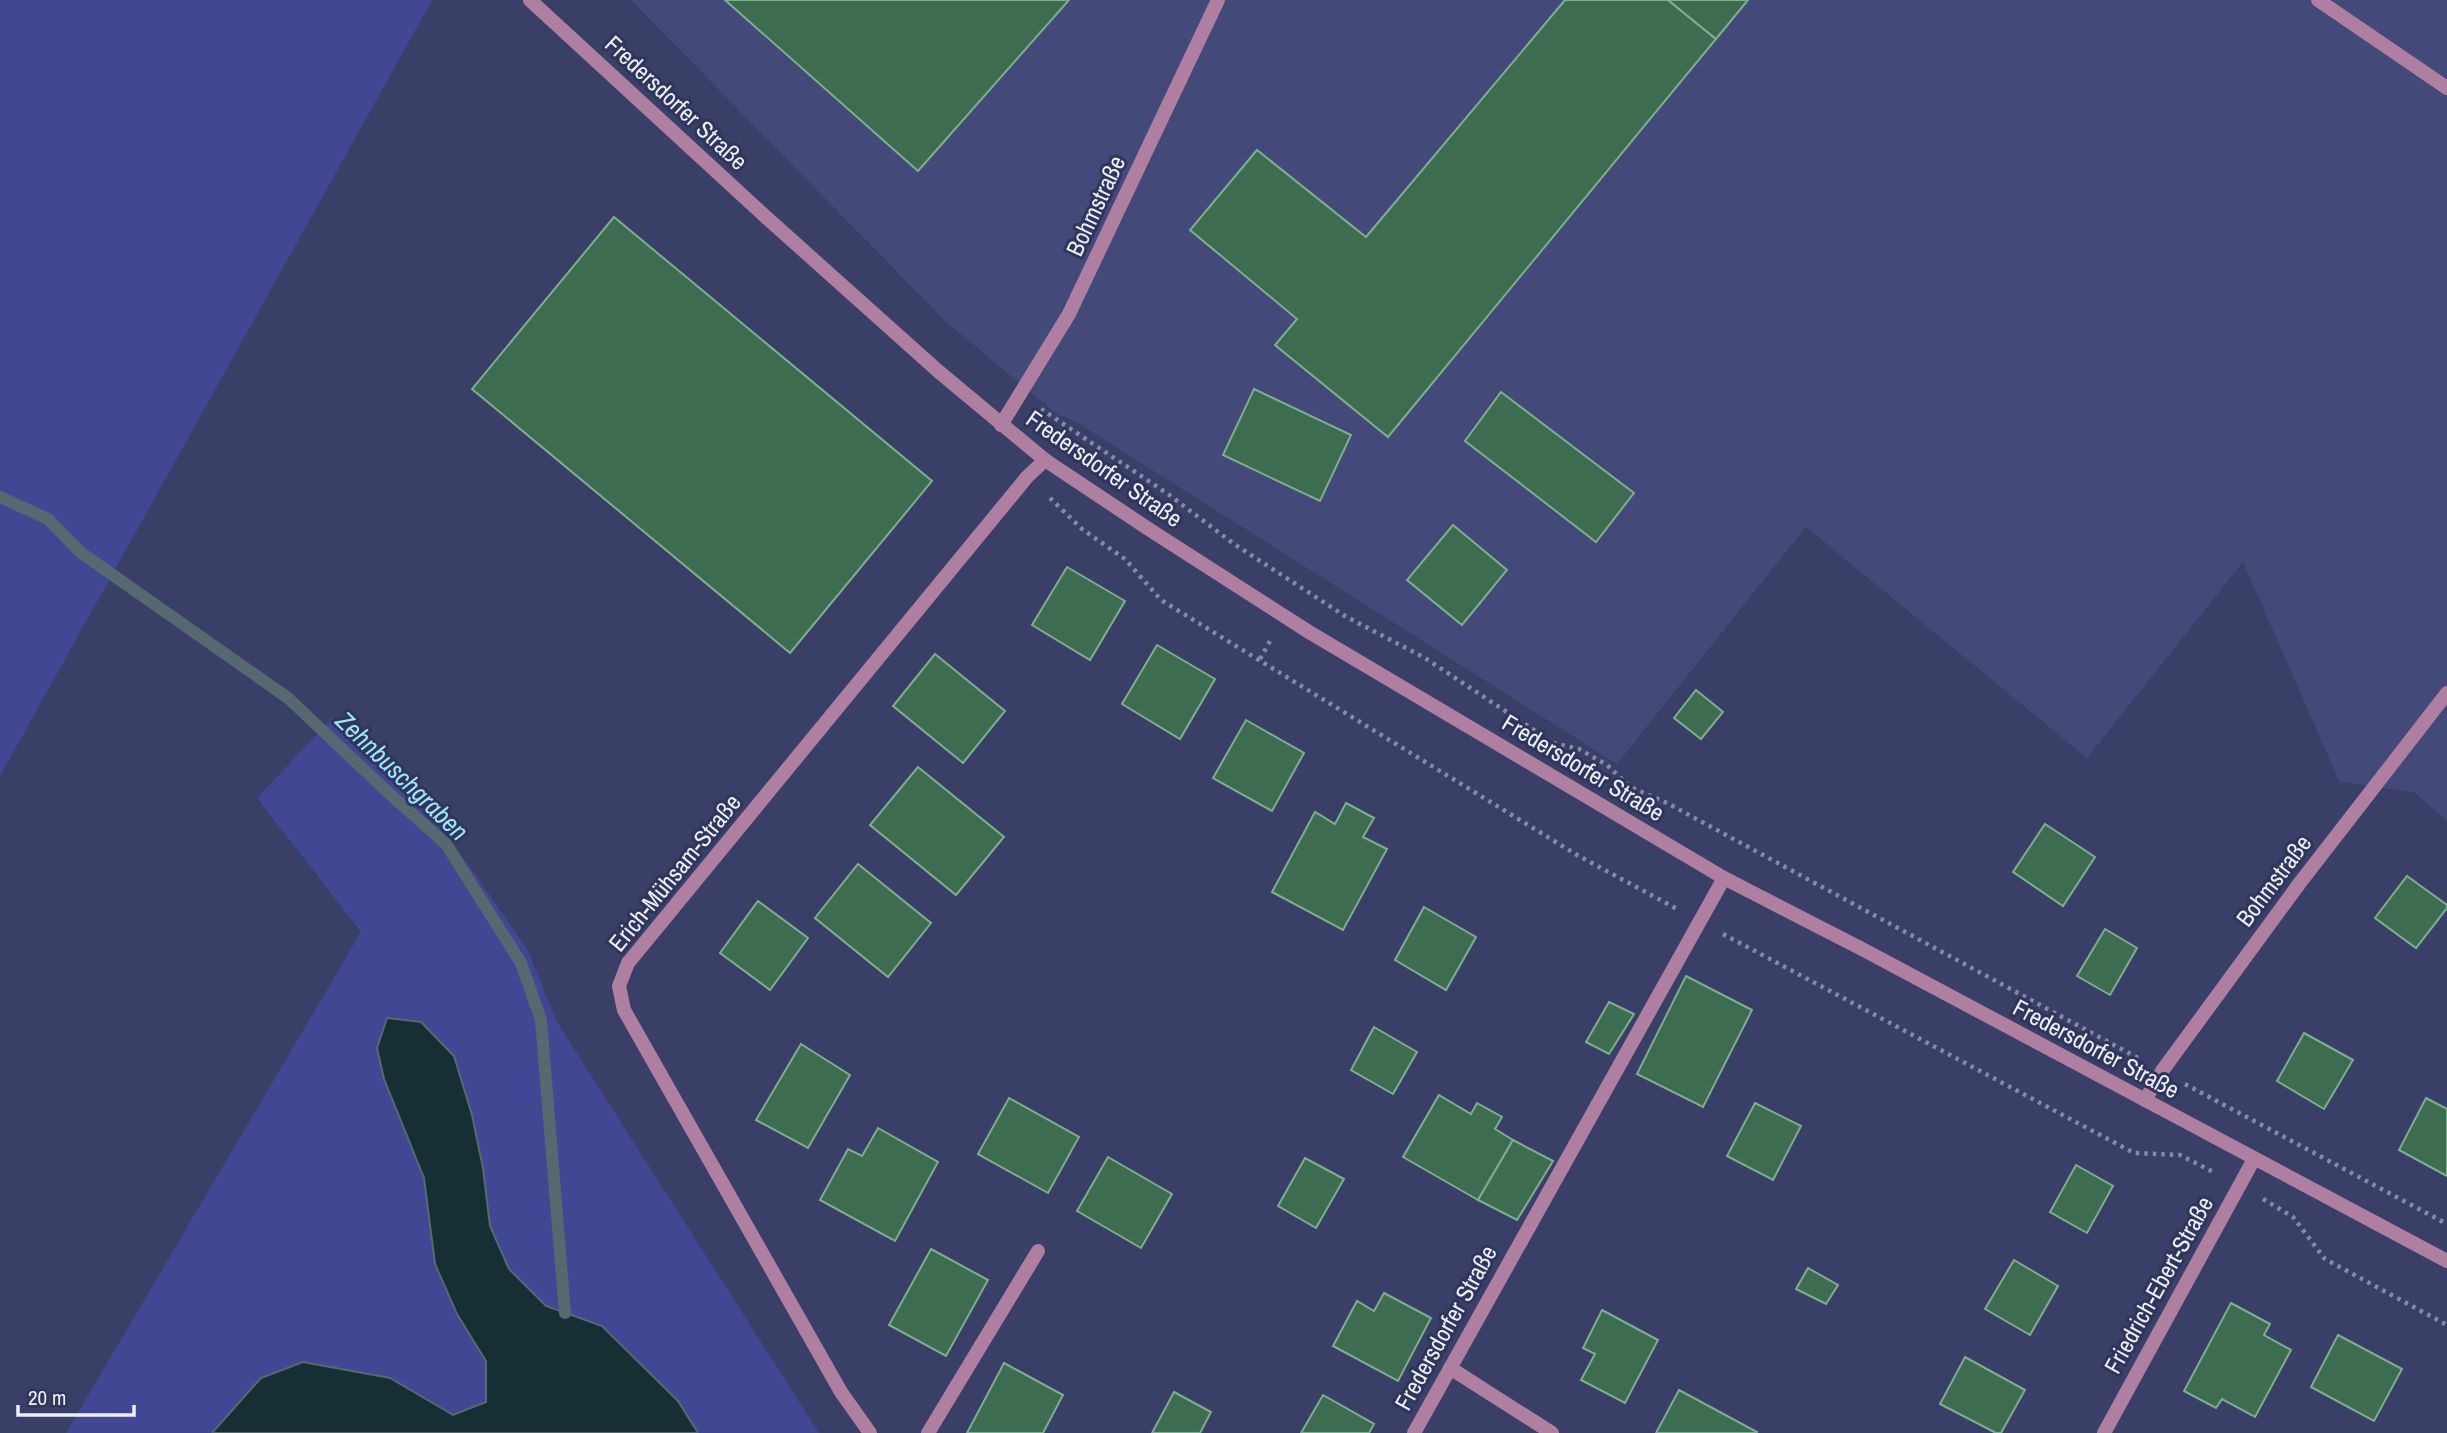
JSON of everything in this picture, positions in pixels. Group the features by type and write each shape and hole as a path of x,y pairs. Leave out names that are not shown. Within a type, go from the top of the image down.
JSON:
{"street":[{"name":"Fredersdorfer Straße","path":"530,0 767,218 1001,425 1045,460 1284,617 1724,878 2447,1261"},
{"name":"Bohmstraße","path":"1001,425 1069,314 1218,0"},
{"path":"2318,0 2447,88"},
{"name":"Erich-Mühsam-Straße","path":"870,1433 841,1392 631,1022 619,986 628,963 1027,477 1045,460"},
{"name":"Bohmstraße","path":"2145,1100 2162,1071 2299,884 2447,693"},
{"name":"Fredersdorfer Straße","path":"1414,1433 1724,878"},
{"name":"Friedrich-Ebert-Straße","path":"2104,1433 2254,1158"},
{"path":"928,1433 1038,1251"},
{"path":"1450,1368 1552,1433"}],"path":[{"path":"1019,395 1107,452 1234,544 1322,601 1425,659 1553,743 1578,749 1607,765 1630,788 1667,803 2447,1224"},
{"path":"1260,659 1272,638"}],"shaded area":[{"path":"0,0 432,0 0,776"},
{"path":"631,0 2447,0 2447,821 2415,793 2339,781 2243,562 2087,758 1806,527 1617,764 1073,420 1058,415 945,321"},
{"path":"332,718 404,782 473,871 527,949 557,1022 819,1433 66,1433 361,932 257,798"},
{"path":"387,1018 421,1022 454,1056 472,1115 483,1168 490,1226 509,1269 546,1306 602,1326 678,1401 698,1433 212,1433 261,1378 303,1362 390,1378 453,1415 486,1402 486,1361 457,1314 435,1264 424,1178 384,1079 377,1048"}],"building":[{"path":"725,0 1069,0 918,171"},
{"path":"1565,0 1668,0 1716,39 1388,437 1275,345 1297,319 1190,230 1257,150 1366,237"},
{"path":"1668,0 1748,0 1716,39"},
{"path":"614,217 932,481 790,653 472,389"},
{"path":"1254,389 1351,435 1320,501 1223,455"},
{"path":"1501,392 1634,493 1596,542 1465,441"},
{"path":"1453,525 1507,570 1462,625 1407,580"},
{"path":"1067,567 1125,601 1090,660 1032,625"},
{"path":"1157,645 1215,679 1180,739 1122,704"},
{"path":"935,654 1005,711 963,763 893,706"},
{"path":"1696,690 1723,712 1701,739 1674,718"},
{"path":"1246,720 1304,753 1272,811 1213,778"},
{"path":"918,767 1004,837 956,895 870,825"},
{"path":"1346,803 1374,818 1363,837 1387,849 1343,930 1272,892 1315,812 1335,824"},
{"path":"2045,824 2095,857 2063,906 2013,872"},
{"path":"858,864 931,923 888,977 815,918"},
{"path":"2407,876 2447,905 2416,948 2375,918"},
{"path":"758,901 808,938 770,990 720,953"},
{"path":"1424,907 1476,937 1446,990 1395,960"},
{"path":"2105,929 2137,948 2110,995 2077,976"},
{"path":"1686,976 1752,1010 1703,1107 1637,1074"},
{"path":"1609,1002 1634,1014 1609,1054 1586,1042"},
{"path":"1374,1027 1417,1052 1393,1094 1351,1070"},
{"path":"2304,1033 2353,1060 2324,1109 2277,1081"},
{"path":"801,1044 850,1075 808,1148 756,1120"},
{"path":"1439,1095 1471,1114 1477,1103 1502,1117 1495,1129 1513,1140 1478,1200 1403,1157"},
{"path":"1009,1098 1079,1137 1048,1193 978,1154"},
{"path":"2426,1098 2447,1109 2447,1176 2399,1150"},
{"path":"1755,1103 1801,1126 1773,1180 1727,1156"},
{"path":"878,1128 938,1162 895,1241 820,1200 848,1149 862,1156"},
{"path":"1513,1140 1553,1161 1517,1220 1478,1200"},
{"path":"1108,1157 1172,1194 1141,1248 1077,1211"},
{"path":"1305,1158 1344,1179 1316,1228 1278,1206"},
{"path":"2076,1165 2113,1186 2087,1233 2050,1212"},
{"path":"931,1249 988,1280 946,1356 889,1325"},
{"path":"2014,1260 2058,1286 2030,1335 1985,1309"},
{"path":"1808,1268 1838,1285 1826,1304 1796,1289"},
{"path":"1384,1293 1431,1318 1398,1381 1333,1346 1357,1301 1374,1311"},
{"path":"2231,1303 2270,1324 2264,1335 2291,1350 2255,1417 2222,1399 2216,1408 2184,1391"},
{"path":"1602,1310 1658,1340 1625,1403 1581,1380 1595,1354 1583,1348"},
{"path":"2338,1335 2402,1369 2374,1421 2311,1387"},
{"path":"1965,1357 2025,1390 2001,1433 1996,1433 1940,1404"},
{"path":"1004,1363 1063,1395 1043,1433 967,1433"},
{"path":"1679,1390 1757,1432 1656,1433"},
{"path":"1174,1392 1211,1412 1200,1433 1152,1433"},
{"path":"1323,1395 1374,1424 1369,1433 1301,1433"}],"waterway":[{"name":"Zehnbuschgraben","path":"0,497 48,519 80,552 288,698 446,844 521,963 541,1020 565,1313"}]}
